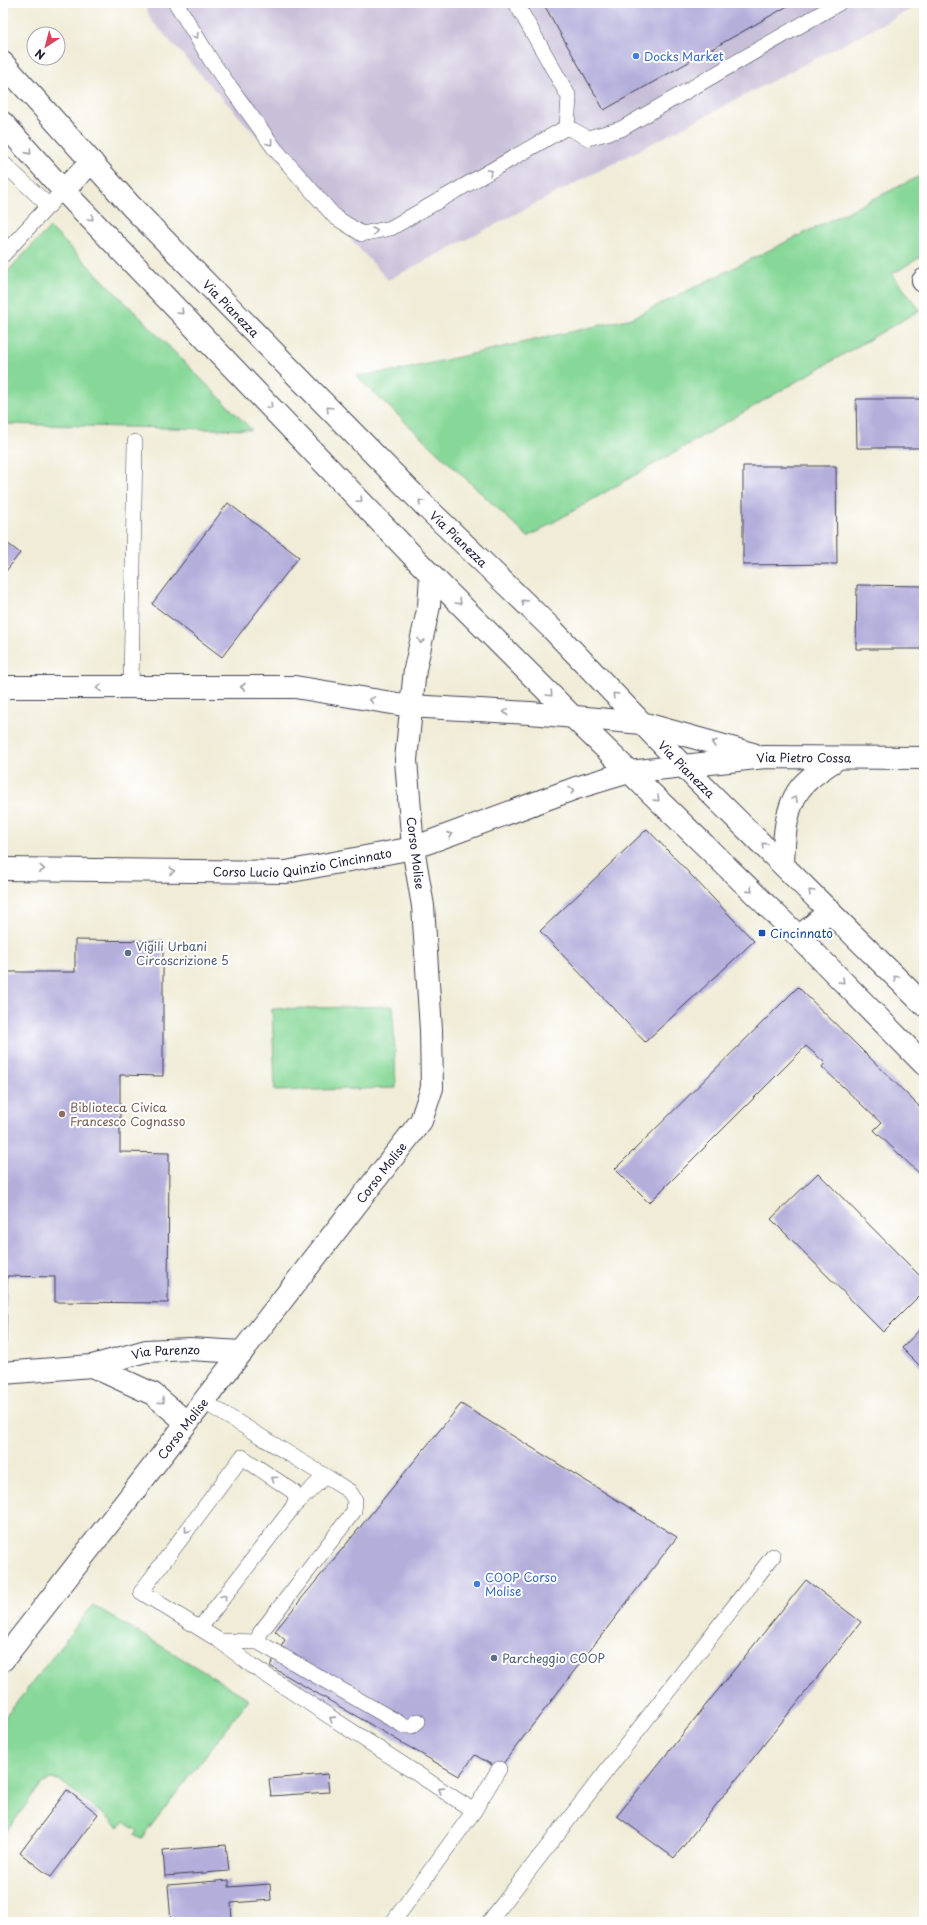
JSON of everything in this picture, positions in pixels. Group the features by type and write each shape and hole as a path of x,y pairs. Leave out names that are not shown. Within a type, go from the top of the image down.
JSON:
{"street":[{"name":"Via Pianezza","path":"3,63 131,206 294,374 419,500 551,628 683,766 924,1005"},
{"path":"3,123 63,190 431,575 573,717 799,937 924,1064"},
{"path":"63,190 92,162"},
{"name":"Corso Molise","path":"3,1660 421,1120 432,1088 431,1030 423,906 413,848 406,760 410,706 415,669 429,606 431,575"},
{"path":"3,688 295,687 410,706 642,723 765,757"},
{"name":"Via Pietro Cossa","path":"683,766 765,757 924,758"},
{"path":"783,864 784,830 793,802 804,783 838,758"},
{"name":"Corso Lucio Quinzio Cincinnato","path":"3,869 286,872 413,848 595,781 629,772 683,766"},
{"path":"799,937 830,911"},
{"name":"Via Parenzo","path":"3,1373 92,1366 146,1351 189,1349 242,1352"},
{"name":"Via Parenzo","path":"92,1366 153,1394 186,1422"}],"lane":[{"path":"176,3 212,62 275,150 335,217 362,234 392,228 567,127"},
{"path":"516,3 569,96 567,127"},
{"path":"567,127 588,138 621,129 838,3"},
{"path":"3,163 49,206"},
{"path":"3,255 63,190"},
{"path":"130,688 135,442"},
{"path":"203,1401 349,1491 355,1500 354,1511 260,1633 258,1642"},
{"path":"294,1507 296,1500 294,1492 242,1457 141,1592 220,1641 251,1665 474,1811"},
{"path":"200,1628 294,1507 325,1476"},
{"path":"489,1922 773,1556"},
{"path":"220,1641 258,1642 404,1726 412,1726 418,1720"},
{"path":"393,1922 474,1811 499,1769"}],"shaded area":[{"path":"144,3 923,3 388,280 151,20"}],"green space":[{"path":"924,174 924,255 892,274 920,310 528,537 356,376 401,370 632,318"},
{"path":"50,227 252,430 3,424 3,276"},
{"path":"393,1006 396,1088 275,1091 272,1009"},
{"path":"93,1605 249,1699 141,1839 134,1835 137,1831 124,1822 119,1827 59,1780 50,1779 40,1786 3,1836 3,1720"}],"building":[{"name":"Docks Market","path":"543,3 793,3 604,110"},
{"path":"856,399 924,399 924,448 857,448"},
{"path":"743,466 836,466 837,564 743,565"},
{"path":"228,503 299,557 222,657 152,604"},
{"path":"3,540 20,553 3,575"},
{"path":"857,585 924,586 924,649 856,649"},
{"path":"647,829 754,941 645,1042 540,931"},
{"name":"Biblioteca Civica Francesco Cognasso","path":"75,940 163,941 163,1076 120,1075 120,1152 169,1153 168,1303 55,1302 55,1277 7,1276 6,1343 3,1343 3,972 75,972"},
{"path":"798,987 924,1111 924,1178 874,1130 881,1123 822,1067 825,1063 806,1046 649,1203 615,1169"},
{"path":"818,1173 924,1280 924,1291 883,1332 771,1219"},
{"path":"924,1325 924,1370 902,1348"},
{"name":"COOP Corso Molise","path":"461,1404 677,1537 499,1769 475,1755 459,1776 270,1666 285,1640 275,1631"},
{"path":"806,1580 861,1622 674,1858 617,1816"},
{"path":"327,1774 329,1792 271,1796 269,1779"},
{"path":"67,1790 98,1814 51,1877 20,1853"},
{"path":"226,1845 229,1871 165,1876 163,1850"},
{"path":"229,1880 229,1887 270,1884 271,1900 231,1903 232,1922 171,1922 168,1885"}],"place":[{"name":"Docks Market","path":"636,56"},
{"name":"Cincinnato","path":"762,933"},
{"name":"Vigili Urbani Circoscrizione 5","path":"128,953"},
{"name":"Biblioteca Civica Francesco Cognasso","path":"62,1114"},
{"name":"COOP Corso Molise","path":"477,1584"},
{"name":"Parcheggio COOP","path":"494,1658"}]}
